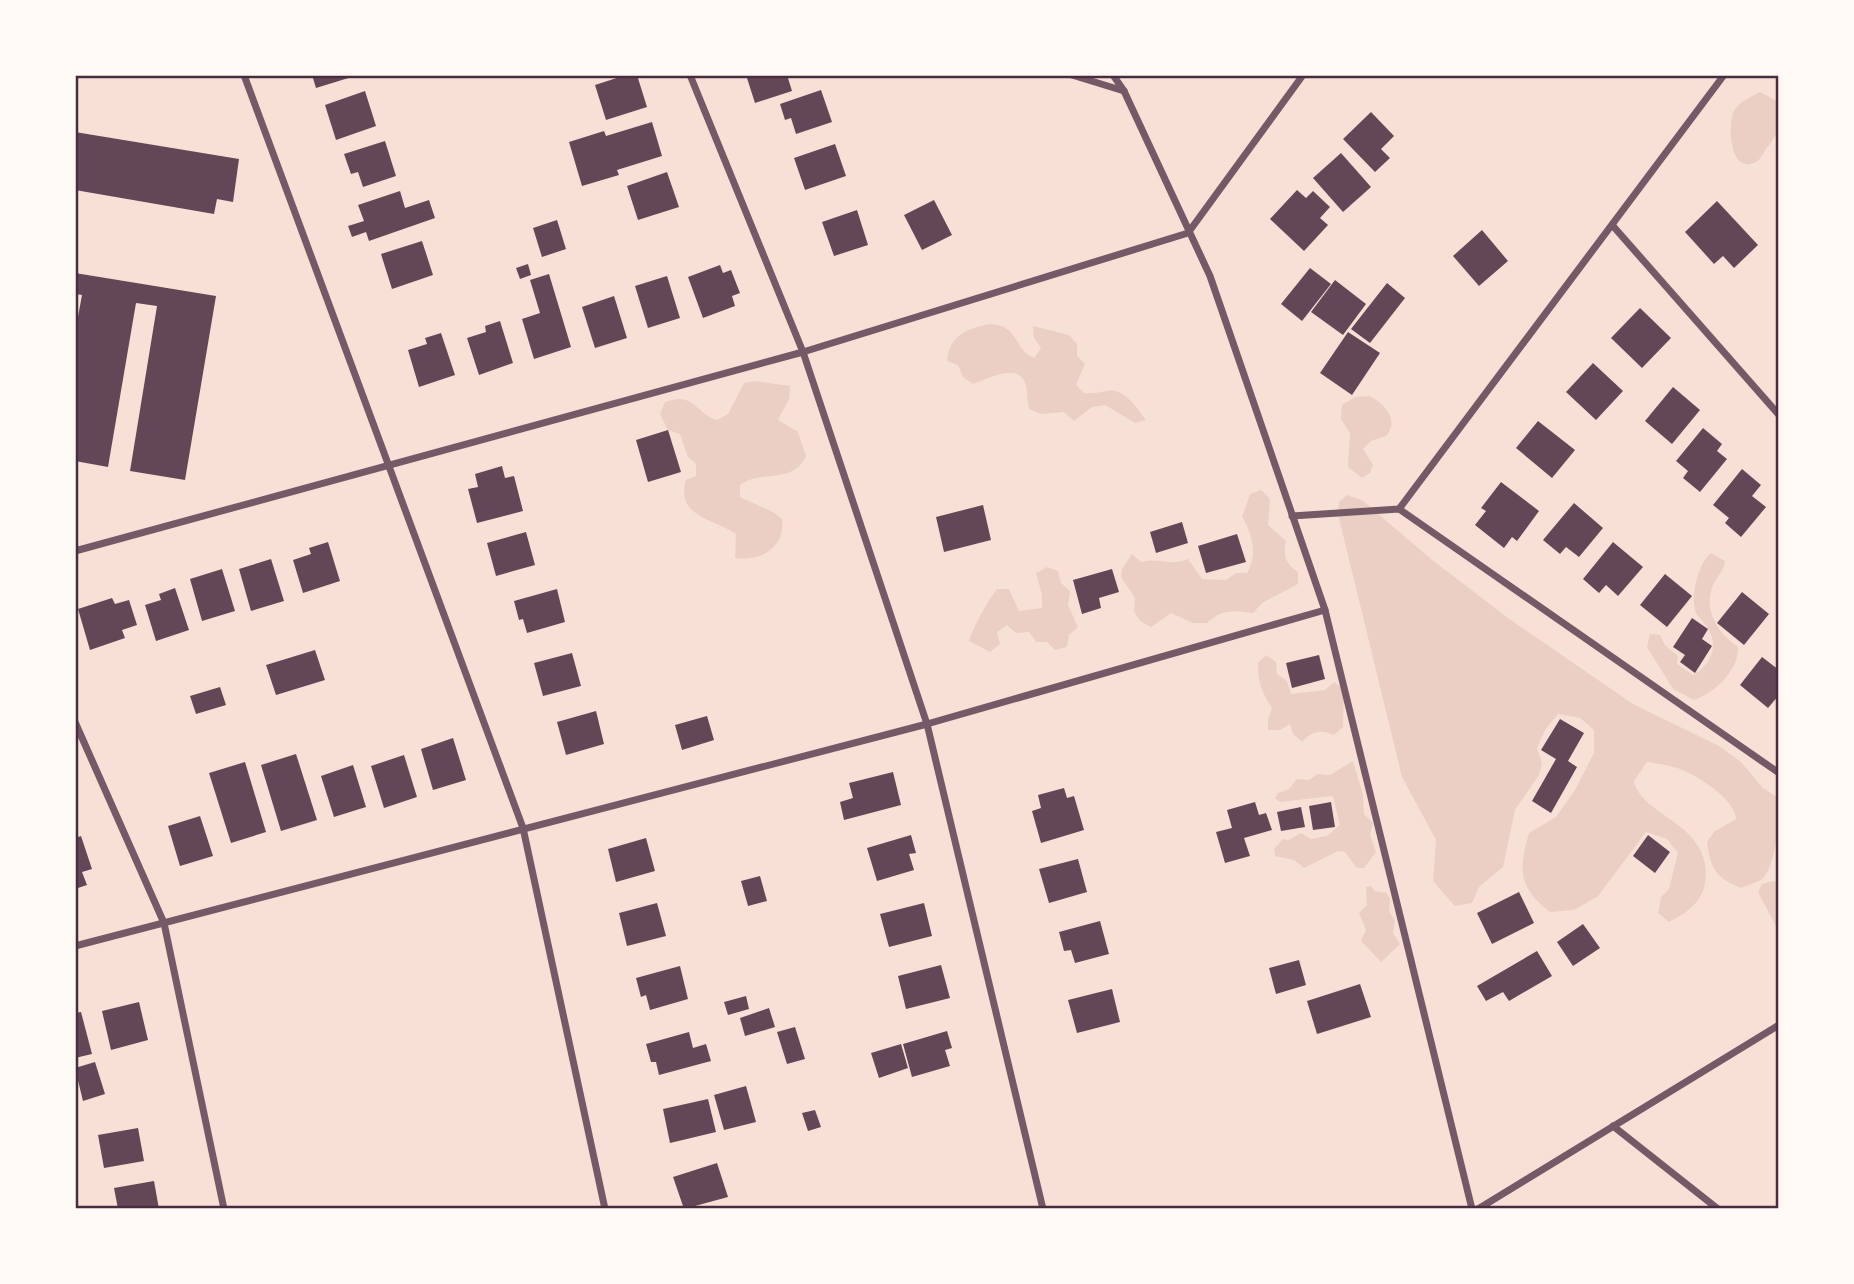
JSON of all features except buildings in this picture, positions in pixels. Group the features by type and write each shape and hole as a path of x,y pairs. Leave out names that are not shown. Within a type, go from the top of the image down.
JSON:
{"street":[{"path":"244,75 523,828 605,1209"},
{"path":"690,75 803,352 927,724 1043,1209"},
{"path":"1072,75 1124,91"},
{"path":"1113,75 1124,91 1210,276 1325,610 1472,1209"},
{"path":"75,551 803,352 1188,233 1303,75"},
{"path":"1399,509 1724,75"},
{"path":"1613,226 1779,415"},
{"path":"1293,516 1399,509 1779,773"},
{"path":"75,946 927,724 1325,610"},
{"path":"75,722 164,923 224,1209"},
{"path":"1478,1209 1779,1025"},
{"path":"1613,1126 1718,1209"}],"shaded area":[{"path":"1760,92 1775,100 1779,124 1776,135 1760,159 1747,164 1736,156 1733,147 1732,118 1739,105"},
{"path":"989,324 1006,328 1022,349 1034,358 1041,348 1034,338 1033,326 1069,335 1077,344 1077,356 1085,364 1076,385 1084,393 1119,392 1130,400 1146,420 1135,423 1105,405 1092,407 1074,421 1064,412 1041,414 1029,409 1026,386 1018,374 1003,374 973,384 963,377 958,365 947,361 948,352 960,335"},
{"path":"755,381 790,386 789,399 778,420 798,432 806,456 793,471 749,480 740,485 740,497 782,519 782,529 776,545 762,555 745,559 735,558 736,534 699,515 686,502 686,480 696,476 696,464 688,457 680,434 668,430 660,414 665,402 682,399 717,420 728,414 744,383"},
{"path":"1370,396 1385,408 1391,424 1386,436 1371,441 1363,449 1373,465 1370,473 1362,478 1348,467 1350,433 1341,419 1342,405 1355,397"},
{"path":"1261,490 1270,499 1268,525 1286,541 1286,559 1298,572 1298,584 1262,603 1253,613 1228,612 1207,623 1193,623 1171,613 1151,627 1140,621 1134,611 1135,598 1121,577 1122,569 1132,554 1141,562 1176,562 1188,559 1202,579 1226,580 1236,573 1247,573 1253,552 1249,530 1242,517 1250,494"},
{"path":"1347,495 1362,500 1431,559 1508,618 1633,704 1719,746 1741,762 1763,788 1779,798 1774,853 1762,879 1741,888 1720,876 1712,865 1707,842 1714,832 1736,819 1730,804 1706,783 1688,772 1647,762 1634,781 1640,794 1689,834 1699,847 1705,863 1705,883 1697,902 1669,922 1658,913 1661,897 1669,889 1678,853 1667,839 1646,832 1598,896 1574,910 1550,912 1532,895 1524,878 1523,858 1529,833 1556,817 1575,790 1594,753 1594,730 1580,718 1558,714 1545,730 1537,748 1542,763 1539,775 1515,810 1503,867 1479,887 1472,903 1455,906 1433,881 1436,840 1402,777 1338,514 1339,502"},
{"path":"1711,553 1725,561 1710,595 1711,612 1724,635 1738,647 1737,656 1724,680 1694,700 1673,689 1647,647 1650,634 1660,635 1665,645 1678,656 1677,664 1693,675 1710,659 1712,638 1696,612 1694,596 1702,564"},
{"path":"1047,567 1058,571 1061,583 1070,591 1068,605 1078,627 1069,635 1067,647 1055,650 1047,642 1036,642 1029,632 1016,633 1007,625 997,632 1000,644 990,652 969,641 981,614 997,589 1009,589 1019,611 1042,608 1042,595 1036,573"},
{"path":"1266,655 1276,662 1277,674 1287,681 1291,694 1325,690 1334,682 1344,689 1343,727 1334,735 1316,732 1302,742 1293,734 1290,724 1280,730 1268,730 1272,708 1261,687 1258,663"},
{"path":"1353,761 1363,795 1364,814 1373,823 1370,835 1376,852 1364,868 1357,868 1345,852 1338,851 1304,868 1294,860 1275,856 1274,849 1283,839 1289,840 1301,833 1311,839 1327,836 1340,825 1333,796 1280,802 1275,798 1278,793 1289,789 1297,779 1309,780 1318,774 1330,775"},
{"path":"1779,882 1779,932 1758,892 1762,884"},
{"path":"1371,886 1375,891 1387,893 1390,899 1389,911 1395,921 1393,933 1400,944 1381,962 1361,941 1366,930 1359,913 1367,905 1366,887"}]}
